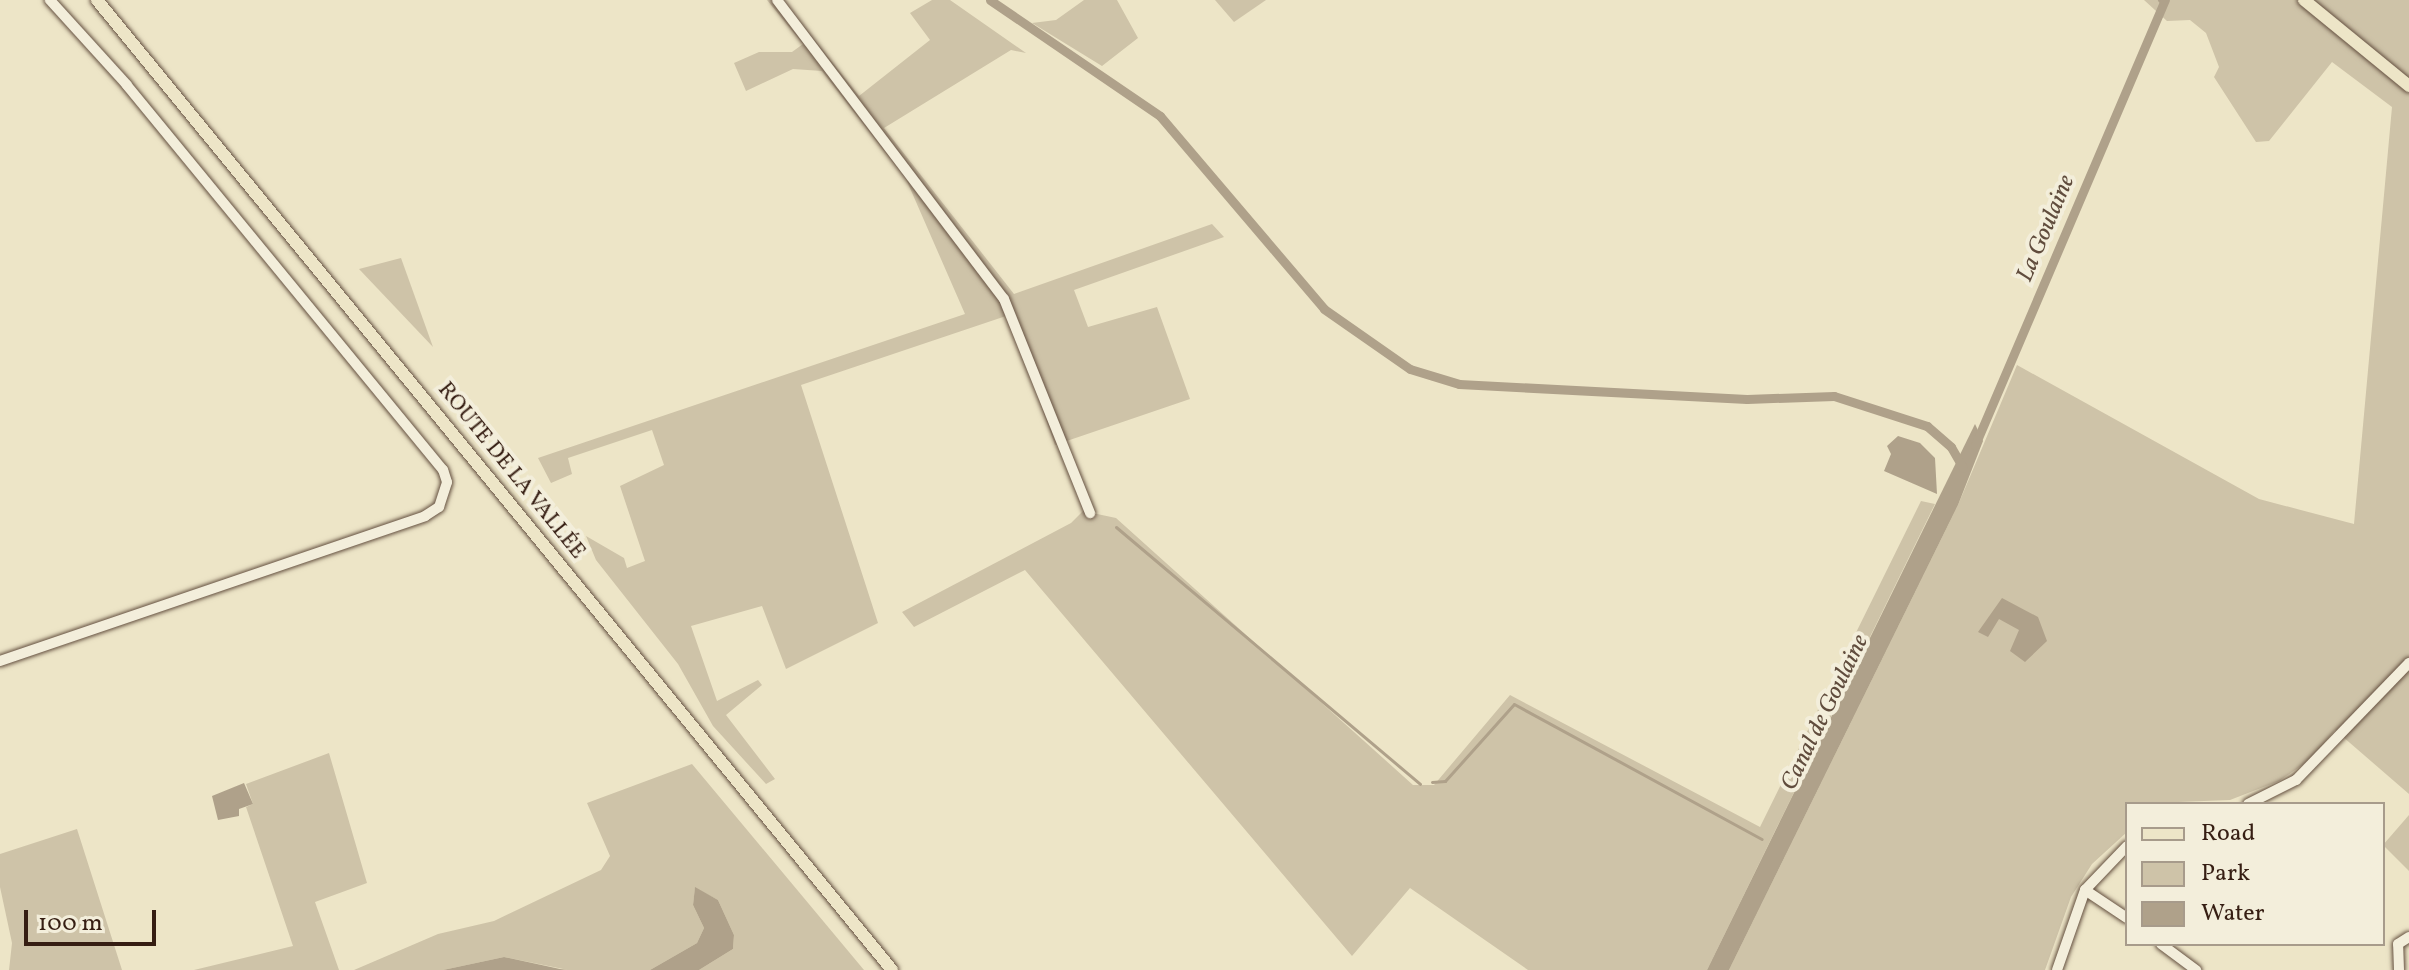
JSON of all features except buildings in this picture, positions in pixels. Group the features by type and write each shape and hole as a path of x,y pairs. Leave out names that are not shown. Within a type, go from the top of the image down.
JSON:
{"main road":[{"name":"ROUTE DE LA VALLÉE","path":"97,0 892,970"},
{"path":"2304,0 2409,86"}],"street":[{"path":"0,661 425,516 439,507 447,482 443,470 127,85 50,0"},
{"path":"777,0 1004,299 1090,513"},
{"path":"2252,802 2296,780 2409,663"},
{"path":"2057,970 2085,890 2125,848"},
{"path":"2085,890 2125,917"},
{"path":"2399,970 2398,944 2409,937"},
{"path":"2164,946 2196,970"}],"green space":[{"path":"767,0 783,0 859,96 930,40 910,13 932,0 950,0 1026,53 1011,50 884,128 1014,294 1212,224 1224,237 1074,290 1088,327 1157,307 1190,399 1055,445 1009,315 801,385 878,623 786,669 762,606 691,626 717,701 758,680 762,685 726,715 775,779 766,784 713,726 678,664 596,560 586,536 624,558 627,568 645,561 620,486 664,465 652,430 568,458 572,474 551,483 538,458 965,314 906,179 822,71 793,69 746,91 734,63 759,52 792,52 803,44"},
{"path":"1084,0 1117,0 1138,38 1102,66 1032,23 1056,20"},
{"path":"1215,0 1266,0 1234,22"},
{"path":"2144,0 2409,0 2409,794 2335,730 2311,759 2279,781 2230,800 2125,802 2125,834 2092,864 2071,897 2045,970 1729,970 1958,505 2017,365 2259,499 2354,524 2392,107 2332,62 2269,141 2256,142 2214,77 2219,67 2206,33 2190,20 2167,21"},
{"path":"401,258 433,347 359,269"},
{"path":"1921,501 1935,504 1707,970 1528,970 1410,888 1352,956 1025,570 914,627 902,612 1071,523 1083,511 1116,518 1413,785 1434,785 1510,695 1760,827"},
{"path":"329,753 367,883 315,902 339,970 194,970 293,946 246,807 253,804 246,784"},
{"path":"692,764 864,970 699,970 733,949 734,935 718,900 695,888 693,905 704,928 697,943 650,970 568,970 504,957 443,970 354,970 438,934 494,921 601,870 610,856 587,803"},
{"path":"2409,815 2409,871 2385,847 2385,843"},
{"path":"77,829 122,970 9,970 12,943 0,887 0,854"}],"water":[{"path":"1975,424 1983,441 1958,505 1729,970 1707,970"},
{"path":"1898,436 1920,443 1935,458 1937,494 1884,471 1891,454 1887,446"},
{"path":"2002,598 2038,617 2047,641 2025,662 2010,651 2019,630 1999,619 1988,637 1978,632"},
{"path":"244,783 253,804 239,809 239,816 218,820 212,796"},
{"path":"695,887 718,900 734,935 733,949 699,970 650,970 697,943 704,928 693,905"},
{"path":"504,957 560,969 568,970 443,970"}],"waterway":[{"path":"990,0 1160,116 1324,309 1410,369 1459,384 1747,399 1834,396 1927,426 1951,447 1963,468"},
{"name":"La Goulaine","path":"2159,0 2163,4"},
{"name":"La Goulaine","path":"1975,445 2165,0"},
{"path":"1116,527 1420,784"},
{"path":"1432,782 1445,781 1514,704 1762,839"}],"water label":[{"name":"Canal de Goulaine","path":"1826,713"}]}
